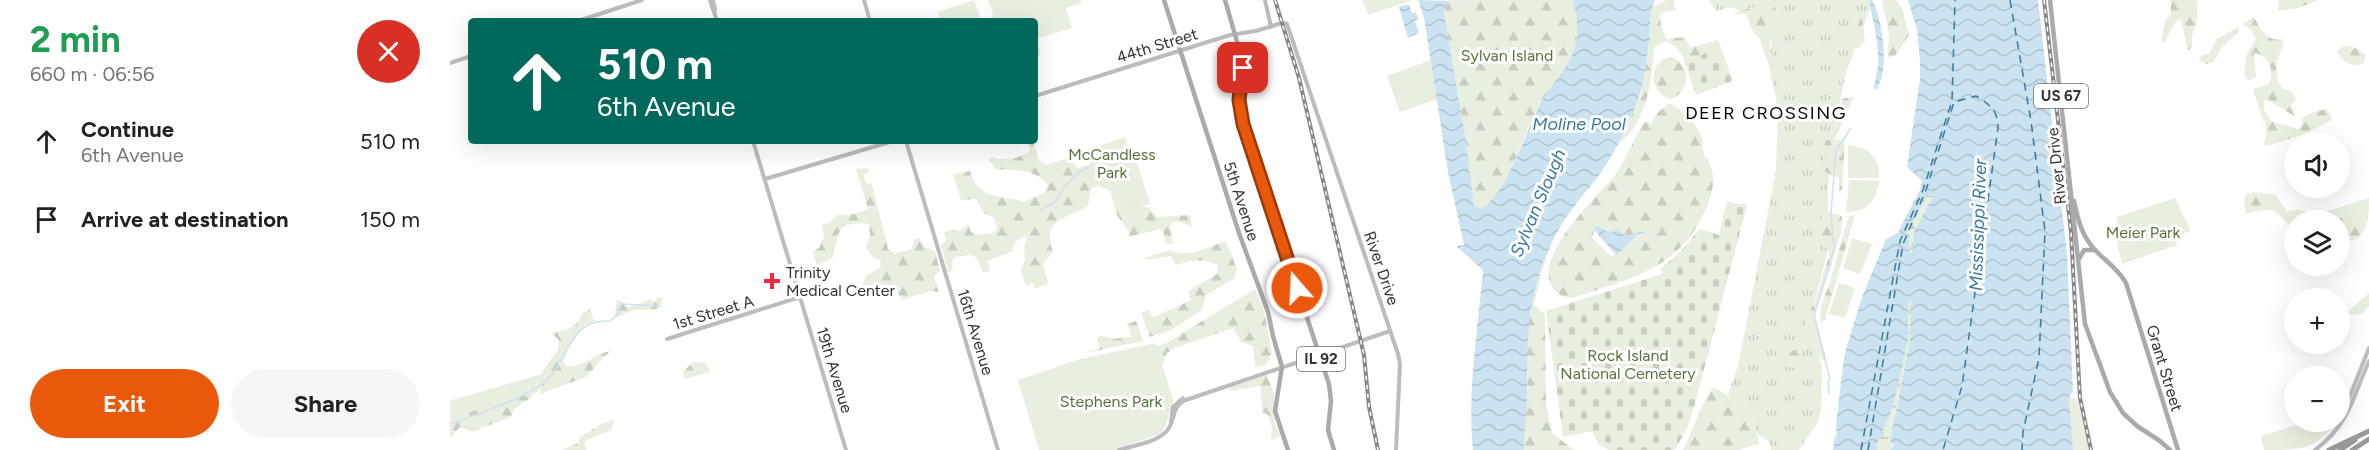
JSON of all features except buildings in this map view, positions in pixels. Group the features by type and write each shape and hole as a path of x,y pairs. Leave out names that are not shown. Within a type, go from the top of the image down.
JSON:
{"highway":[{"path":"2329,450 2369,431"},
{"path":"2340,450 2369,431"},
{"path":"2354,450 2369,439"}],"main road":[{"name":"IL 92","path":"1164,0 1180,50"},
{"name":"IL 92","path":"1225,0 1242,59 1239,100 1242,120 1331,392 1328,430 1334,450"},
{"name":"River Drive","path":"2050,0 2072,192 2081,299 2087,330 2110,392 2128,419 2170,450"},
{"name":"5th Avenue","path":"1180,50 1249,262 1268,312 1282,367 1275,411 1288,450"},
{"name":"US 67","path":"2072,192 2083,233 2097,252"},
{"path":"2079,260 2084,250 2090,249 2097,252"},
{"name":"Grant Street","path":"2097,252 2116,268 2126,283 2178,450"}],"street":[{"path":"587,18 642,0"},
{"path":"712,0 716,18"},
{"path":"864,0 869,18"},
{"path":"1265,0 1271,27"},
{"name":"44th Street","path":"1038,95 1236,33 1256,31 1282,23 1287,24"},
{"name":"River Drive","path":"1287,24 1400,364 1396,450"},
{"path":"450,63 468,57"},
{"name":"19th Avenue","path":"754,144 846,450"},
{"path":"765,179 883,144"},
{"name":"16th Avenue","path":"907,144 998,450"},
{"name":"1st Street A","path":"667,339 800,297"},
{"path":"1119,450 1136,448 1162,436 1169,430 1178,405 1204,393 1390,331"},
{"path":"2350,396 2369,348"},
{"path":"2315,450 2326,441 2347,416 2369,361"},
{"path":"2326,441 2332,432"}],"green space":[{"path":"974,0 980,17 939,18 937,12"},
{"path":"988,0 1081,0 1081,3 1066,8 1072,28 1038,38 1038,18 992,18 993,14"},
{"path":"1362,0 1413,0 1368,15"},
{"name":"Sylvan Island","path":"1448,0 1573,0 1576,11 1576,40 1569,62 1539,106 1507,177 1491,201 1481,209 1474,207 1466,141 1444,13"},
{"path":"1666,0 1674,0 1675,10 1660,13 1661,26 1667,39 1685,37 1690,48 1718,40 1721,48 1684,61 1676,47 1666,41 1654,48 1652,74 1642,113 1636,125 1619,143 1641,94 1648,55 1650,9"},
{"path":"1709,0 1873,0 1845,76 1835,126 1828,184 1828,249 1814,305 1822,373 1821,410 1818,422 1799,450 1771,450 1766,439 1759,436 1752,421 1731,401 1728,394 1738,366 1776,171 1778,109 1768,62 1777,13 1743,13 1732,7 1716,11"},
{"path":"1882,0 1896,0 1902,8 1909,35 1896,55 1888,58 1889,33"},
{"path":"2171,0 2196,0 2198,14 2192,47 2188,51 2181,19 2175,22 2165,42 2161,42 2165,20 2171,14"},
{"path":"2279,0 2318,0 2299,8 2278,11"},
{"path":"1773,1 1777,23 1773,38 1769,43 1773,61 1768,62 1759,37 1754,34 1746,14 1737,14 1737,12"},
{"path":"1862,16 1865,41 1857,49 1850,41"},
{"path":"2254,17 2268,37 2282,39 2284,45 2277,62 2276,73 2283,89 2291,91 2296,99 2291,105 2295,113 2294,116 2268,100 2264,101 2264,110 2271,121 2298,129 2302,119 2310,113 2326,109 2332,120 2308,132 2284,132 2284,141 2267,146 2263,144 2266,138 2266,121 2263,121 2253,89 2269,84 2271,69 2264,57 2254,53 2256,77 2248,81 2244,76 2246,55 2256,39 2251,30 2243,24"},
{"path":"2238,27 2239,32 2221,48 2214,62 2207,64 2201,62 2199,58 2209,54 2217,39"},
{"path":"2342,46 2355,48 2366,55 2363,64 2351,65 2342,59 2337,52"},
{"path":"1721,48 1733,81 1696,95 1684,61"},
{"path":"1670,57 1682,65 1686,77 1682,90 1671,99 1658,91 1654,78 1657,65"},
{"path":"1431,60 1438,99 1400,112 1387,76"},
{"path":"1854,97 1835,139 1845,141 1842,190 1839,191 1839,178 1825,172 1825,141 1832,139 1843,98"},
{"path":"1670,103 1688,117 1701,136 1704,154 1712,168 1713,175 1711,196 1703,215 1692,234 1664,261 1631,278 1573,298 1564,297 1555,291 1549,275 1551,259 1559,243 1617,172 1644,122 1651,123 1658,112","holes":["1595,228 1614,232 1616,229 1625,236 1639,235 1612,257 1592,238"]},
{"name":"McCandless Park","path":"1125,137 1132,160 1136,159 1150,204 1135,209 1093,174 1086,151"},
{"path":"1028,144 1034,144 1039,160 1046,165 1073,156 1074,164 1078,168 1087,165 1090,168 1096,168 1135,206 1148,207 1158,217 1190,215 1192,228 1179,222 1170,224 1173,244 1165,243 1164,233 1160,229 1128,237 1129,232 1117,215 1110,191 1099,186 1091,189 1088,206 1064,217 1053,226 1050,241 1053,252 1043,263 1048,284 1035,288 1033,283 1026,286 1021,271 1025,260 1024,248 1027,237 1023,236 1014,243 1013,251 987,261 990,271 983,273 977,258 971,255 956,257 952,260 953,270 948,272 941,245 946,240 944,232 954,229 960,231 968,224 971,232 976,235 994,233 997,227 994,218 984,213 976,199 961,200 953,174 970,171 978,187 984,192 1024,202 1045,192 1048,185 1031,173 995,169 989,160 992,157 1006,159 1017,157 1030,150"},
{"path":"1848,145 1862,148 1872,154 1878,164 1879,178 1848,178"},
{"path":"856,169 869,170 864,175 866,183 872,184 888,249 895,254 911,249 915,239 919,238 925,247 935,251 940,271 934,276 939,292 930,291 902,300 894,287 884,287 867,294 863,285 866,276 880,267 881,261 874,258 866,248 870,235 869,224 850,224 841,230 833,257 817,266 813,251 819,248 824,236 822,224 829,223 837,215 854,214 868,209"},
{"path":"1849,180 1879,181 1876,194 1870,204 1860,210 1846,212"},
{"path":"2254,192 2275,194 2286,210 2284,220 2271,210 2246,214 2244,202 2246,194"},
{"path":"1928,193 1934,196 1914,232 1912,254 1909,253 1910,240 1907,235"},
{"name":"Meier Park","path":"2175,198 2191,231 2175,236 2177,245 2122,264 2117,242 2117,217"},
{"path":"2369,198 2369,211 2364,230 2350,241 2350,210 2336,210"},
{"path":"2369,198 2362,212 2350,217 2350,210 2331,210"},
{"name":"Rock Island National Cemetery","path":"1727,202 1747,205 1695,404 1688,426 1675,450 1609,450 1599,445 1592,431 1563,437 1546,311 1662,274 1660,269 1678,254 1700,229 1719,235"},
{"path":"1833,213 1842,216 1841,233 1815,316 1826,358 1822,361 1814,332 1805,328 1829,258 1822,237 1822,214"},
{"path":"1855,215 1825,320 1820,322 1821,305 1846,225 1849,216"},
{"path":"1852,238 1872,244 1860,274 1843,268"},
{"path":"1553,240 1542,270 1534,305 1545,314 1546,404 1552,433 1574,450 1524,450 1527,339 1530,314 1538,275"},
{"path":"1226,241 1237,269 1234,279 1206,295 1202,310 1170,331 1150,337 1141,313 1148,310 1154,317 1191,300 1188,291 1217,274 1218,266 1202,260 1175,265 1171,256 1148,260 1144,258 1169,250 1190,253"},
{"path":"1839,283 1855,288 1845,318 1829,314"},
{"path":"1255,289 1264,310 1272,353 1266,365 1255,367 1253,346 1241,342 1233,328 1175,348 1167,353 1161,369 1152,346 1163,345"},
{"path":"2369,293 2369,306 2362,314 2350,315 2350,310"},
{"path":"662,297 662,302 657,309 635,310 614,318 617,300 631,307 651,299 655,302 657,298"},
{"path":"1911,301 1913,312 1911,340 1896,409 1894,441 1890,450 1877,450 1876,444 1887,422 1908,340 1908,303"},
{"path":"590,309 593,319 598,322 585,325 568,349 563,361 566,366 578,365 610,351 586,377 540,394 542,372 559,348 558,339 551,333 574,326 582,313"},
{"path":"1136,321 1143,341 1080,354 1100,348 1097,339 1100,335 1113,339 1131,337 1126,324"},
{"name":"Stephens Park","path":"1155,343 1174,402 1160,434 1115,450 1039,450 1018,380 1080,359"},
{"path":"1796,350 1801,364 1797,378 1795,368 1785,367 1781,355"},
{"path":"693,362 706,363 710,372 685,379 683,372"},
{"path":"552,371 537,392 450,418 450,401"},
{"path":"1267,375 1274,393 1274,420 1280,436 1272,440 1272,428 1268,415 1262,412 1260,386 1230,391 1228,388"},
{"path":"540,378 531,398 515,408 508,418 472,432 460,427 450,438 450,401 519,381"},
{"path":"1714,387 1744,411 1755,428 1758,444 1738,450 1683,450 1706,398"},
{"path":"2069,398 2077,398 2089,450 2073,450"},
{"path":"615,420 611,430 584,443 587,450 562,450 578,443 581,436 600,425"},
{"path":"2284,429 2284,432 2328,432 2314,443 2288,450 2264,450 2261,436"}],"water":[{"name":"Moline Pool","path":"1418,0 1448,1 1444,13 1466,141 1474,206 1481,209 1499,191 1539,106 1564,70 1572,54 1577,29 1573,0 1655,0 1644,75 1634,110 1608,162 1559,229 1541,268 1535,288 1529,328 1524,450 1473,450 1472,382 1483,270 1456,246 1464,245 1448,172 1424,17"},
{"path":"1872,0 1882,32 1884,59 1883,71 1876,90 1873,88 1878,55 1869,1"},
{"name":"Mississippi River","path":"1907,0 2038,0 2067,254 2073,391 2069,398 2073,450 1890,450 1894,445 1890,441 1910,341 1911,301 1908,303 1908,340 1894,402 1877,444 1877,450 1833,450 1845,349 1862,296 1886,239 1899,230 1920,190 1920,179 1906,167 1920,78 1917,30","holes":["1928,194 1933,196 1914,232 1912,253 1909,253 1910,236 1907,234"]},
{"path":"1409,4 1412,13 1416,12 1418,19 1415,21 1419,33 1408,38 1399,7"},
{"path":"1599,226 1604,230 1614,232 1616,228 1625,236 1645,231 1646,234 1639,234 1616,255 1595,231 1595,228"}],"pier":[{"path":"1905,0 1908,0 1917,30 1920,60 1920,78 1907,167 1922,181 1920,190 1919,180 1905,173 1903,168 1918,70 1915,29"},
{"path":"1900,229 1898,233 1886,239 1862,297 1844,356 1835,419 1837,436 1831,438 1834,434 1833,420 1838,374 1867,275 1885,237"}],"waterway":[{"path":"1829,394 1830,379 1814,315 1834,249 1831,212 1836,150 1851,128"},
{"path":"1041,210 1056,201 1064,187 1079,172 1092,165"},
{"path":"450,424 501,405 539,386 555,371 578,333 586,326 596,322 610,321 619,313 621,304 661,306"}],"ferry route":[{"path":"1861,450 1900,241 1923,190 1952,101 1955,0"},
{"path":"2010,0 2031,121 2045,231 2039,358 2023,432 2022,450"},
{"path":"1868,450 1903,244 1926,190 1954,102 1976,96 1992,109 1997,117 1998,128 1962,386 1943,450"}],"railway":[{"path":"1275,0 1299,78 1364,355 1369,407 1378,450"},
{"path":"2044,0 2071,232 2080,398 2091,450"}],"place":[{"name":"Trinity Medical Center","path":"772,281"}],"district":[{"name":"DEER CROSSING","path":"1766,113"}],"route":[{"path":"1243,68 1239,108 1297,288"}],"water label":[{"name":"Sylvan Slough","path":"1538,203"}]}
